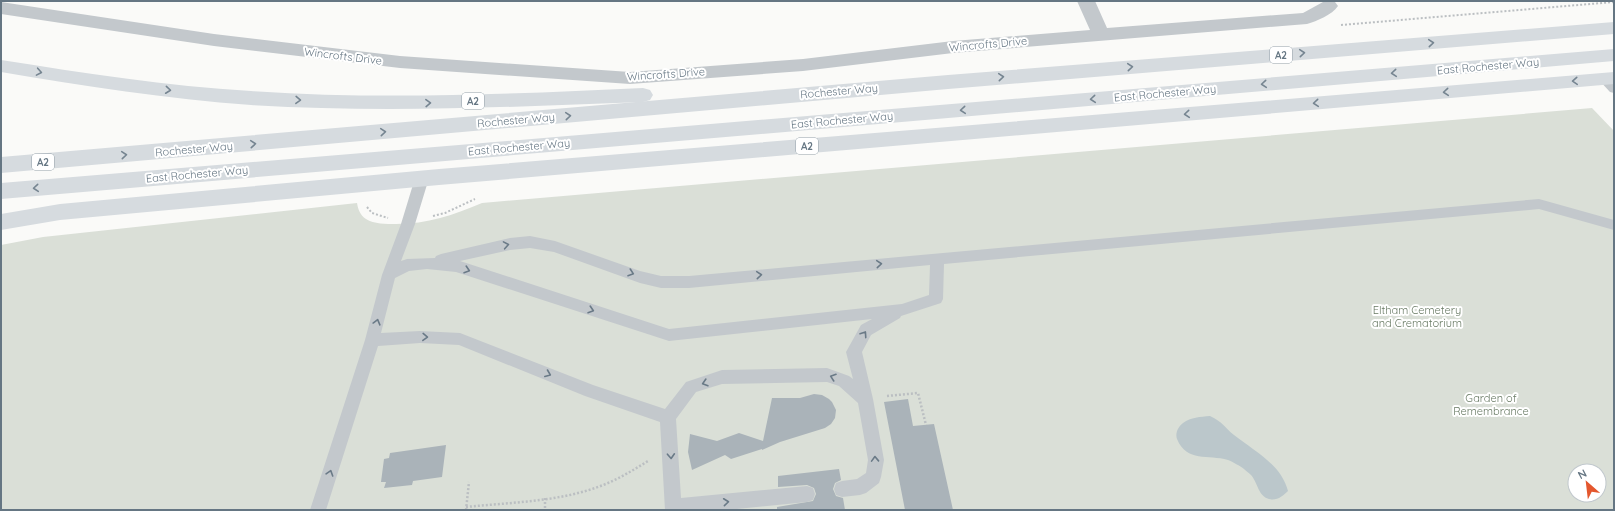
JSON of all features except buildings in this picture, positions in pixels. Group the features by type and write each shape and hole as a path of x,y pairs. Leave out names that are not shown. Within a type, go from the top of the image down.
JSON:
{"highway":[{"name":"A2","path":"1,66 98,82 159,89 285,100 405,103 517,100 948,82 1614,28"},
{"name":"East Rochester Way","path":"1,191 1614,55"},
{"name":"Rochester Way","path":"1,166 948,82"},
{"name":"A2","path":"1,222 60,212 422,178 1611,82"}],"street":[{"path":"1086,1 1101,34"},
{"name":"Wincrofts Drive","path":"1,8 214,40 400,62 630,78 803,65 953,47 1307,18 1329,6"}],"lane":[{"path":"318,510 372,340 389,275 410,219 422,178"},
{"path":"389,275 407,265 427,263 510,244 530,242 555,247 640,277 661,282 688,282 1539,204 1614,225"},
{"path":"842,489 860,487 874,477 876,460 865,399 854,352 866,330 902,310 936,299 937,259"},
{"path":"427,263 456,266 669,335 902,310"},
{"path":"372,340 420,337 460,339 591,391 668,417"},
{"path":"807,494 673,508 668,417 691,387 722,378 784,374 827,375 844,381 865,399"}],"path":[{"path":"1307,18 1323,27 1614,2"},
{"path":"865,399 918,393 926,425"},
{"path":"469,482 466,509 578,494 604,485 638,468 670,443"},
{"path":"545,498 545,510"}],"green space":[{"name":"Eltham Cemetery and Crematorium","path":"1592,108 1614,131 1614,510 1,510 1,245 43,237 357,203 361,214 369,221 384,224 407,224 429,221 482,203"}],"shaded area":[{"path":"1210,416 1266,459 1279,473 1288,491 1277,499 1269,499 1260,492 1251,475 1236,464 1220,458 1192,455 1186,452 1181,447 1177,439 1176,435 1178,428 1189,420"}],"park label":[{"name":"Garden of Remembrance","path":"1491,404"}]}
